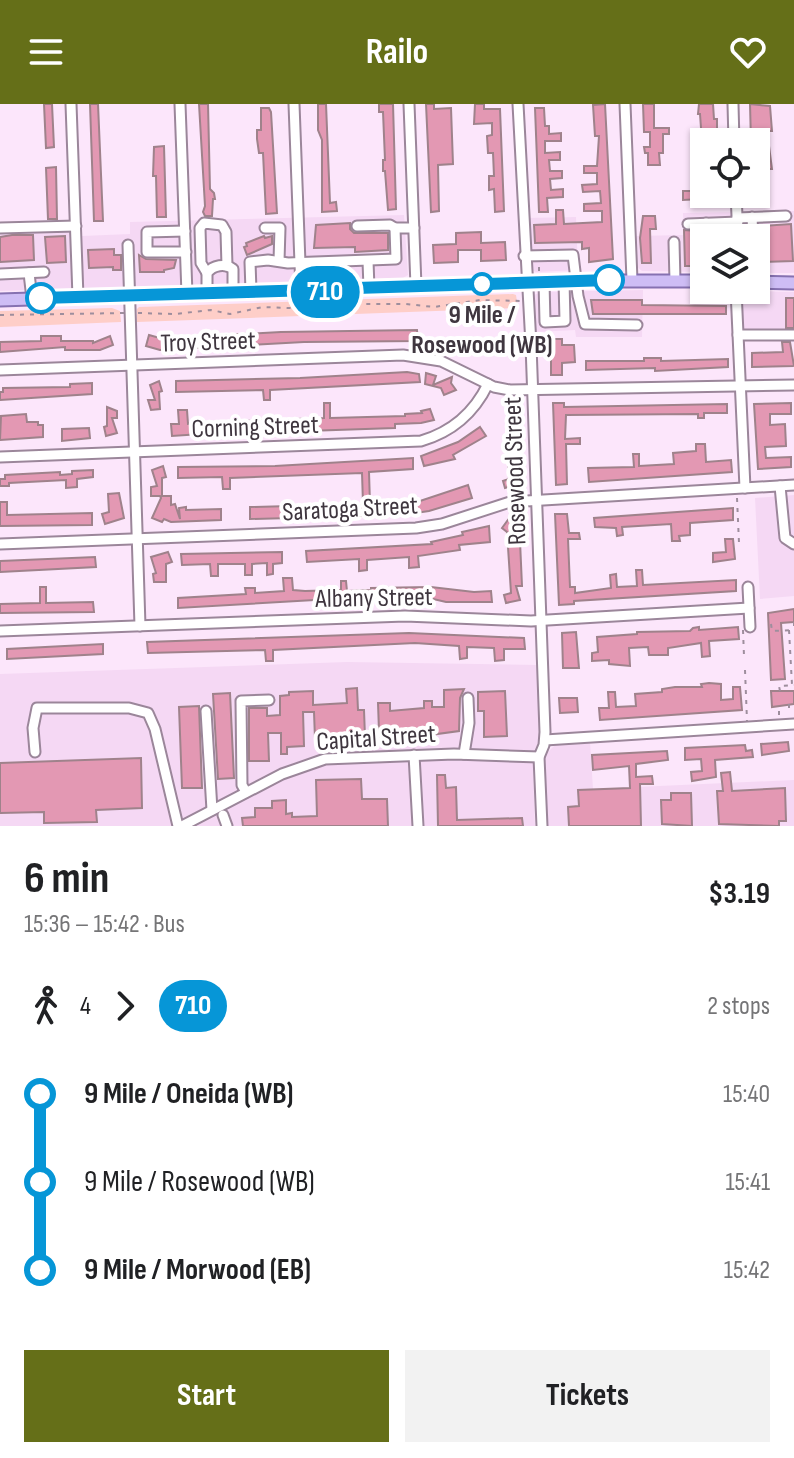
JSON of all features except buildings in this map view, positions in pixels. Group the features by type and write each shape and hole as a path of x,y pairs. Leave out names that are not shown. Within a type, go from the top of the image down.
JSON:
{"main road":[{"path":"0,300 306,290 342,285 369,288 526,282 542,277 570,281 690,281"},
{"path":"770,282 794,283"}],"street":[{"path":"71,104 78,297"},
{"path":"180,104 187,294"},
{"path":"294,104 301,263 306,290"},
{"path":"409,104 416,286"},
{"name":"Rosewood Street","path":"518,104 533,389 545,740"},
{"path":"625,104 632,280"},
{"path":"733,104 734,128"},
{"path":"737,208 738,224"},
{"path":"688,224 786,216"},
{"path":"752,217 752,224"},
{"path":"207,293 207,273 201,263 200,228 204,223 222,225 226,232 227,266"},
{"path":"0,228 76,226"},
{"path":"357,226 414,228"},
{"path":"265,228 280,228 279,261"},
{"path":"251,291 250,262 396,259 395,228"},
{"path":"185,231 147,232 147,252 186,252"},
{"path":"674,242 675,281"},
{"path":"128,245 140,626"},
{"path":"524,256 573,255 565,298 565,321 545,322 542,277"},
{"path":"368,261 369,288"},
{"path":"207,273 214,267 233,269 233,292"},
{"path":"0,274 44,272"},
{"path":"29,273 32,299"},
{"path":"570,281 585,324 637,325"},
{"path":"737,304 745,488"},
{"path":"738,335 794,335"},
{"name":"Troy Street","path":"0,370 403,355 441,361 500,389 794,385"},
{"name":"Corning Street","path":"0,457 421,441 462,420 478,402 488,384"},
{"name":"Saratoga Street","path":"0,544 416,528 442,524 501,504 794,485"},
{"path":"780,486 785,538 794,544"},
{"path":"746,628 748,587"},
{"name":"Albany Street","path":"0,631 405,616 541,621 749,608"},
{"path":"464,754 469,723 468,698"},
{"path":"246,792 242,785 241,701 269,700"},
{"path":"35,752 33,728 37,708 129,708 148,713 180,826"},
{"path":"206,711 212,810"},
{"path":"542,826 539,757 545,740 747,727 792,720"},
{"path":"414,755 418,826"},
{"name":"Capital Street","path":"180,826 311,762 344,757 414,755 539,757"},
{"path":"223,815 227,826"}],"path":[{"path":"539,267 542,277"},
{"path":"134,313 175,314 211,310 230,314 263,307 316,309 360,304 406,304 434,307 480,300 520,301"},
{"path":"0,315 123,314"},
{"path":"737,498 739,543"},
{"path":"778,623 779,631"},
{"path":"780,691 779,686 793,685 785,623"},
{"path":"771,624 772,631 794,626"},
{"path":"744,656 746,628"},
{"path":"782,636 789,636"},
{"path":"782,644 790,643"},
{"path":"783,651 790,651"},
{"path":"783,658 790,658"},
{"path":"784,665 791,665"},
{"path":"745,670 747,727"},
{"path":"784,673 791,673"},
{"path":"786,685 787,691"},
{"path":"789,704 792,720"},
{"path":"778,716 779,706"}],"shaded area":[{"path":"794,211 794,273 770,273 770,224 690,224 690,272 642,271 636,266 635,236 684,235 683,213"},
{"path":"404,215 408,275 403,278 0,291 0,225 81,223 82,236 130,234 130,222"},
{"path":"576,217 578,270 536,272 530,269 526,218"},
{"path":"643,290 642,337 576,337 575,330 535,332 534,295 542,292"},
{"path":"770,291 794,292 794,333 742,332 741,304 770,304"},
{"path":"516,295 518,308 137,322 139,307"},
{"path":"112,308 120,311 121,322 0,327 0,311"},
{"path":"794,495 794,596 760,599 755,498"},
{"path":"347,662 538,665 539,737 533,769 535,826 0,826 0,674"},
{"path":"590,742 593,789 794,780 794,826 547,826 545,755 555,745"}],"bus line":[{"name":"710","path":"41,298 312,290 319,293 350,292 356,288 609,280"}],"place":[{"name":"9 Mile / Rosewood (WB)","path":"482,284"}]}
